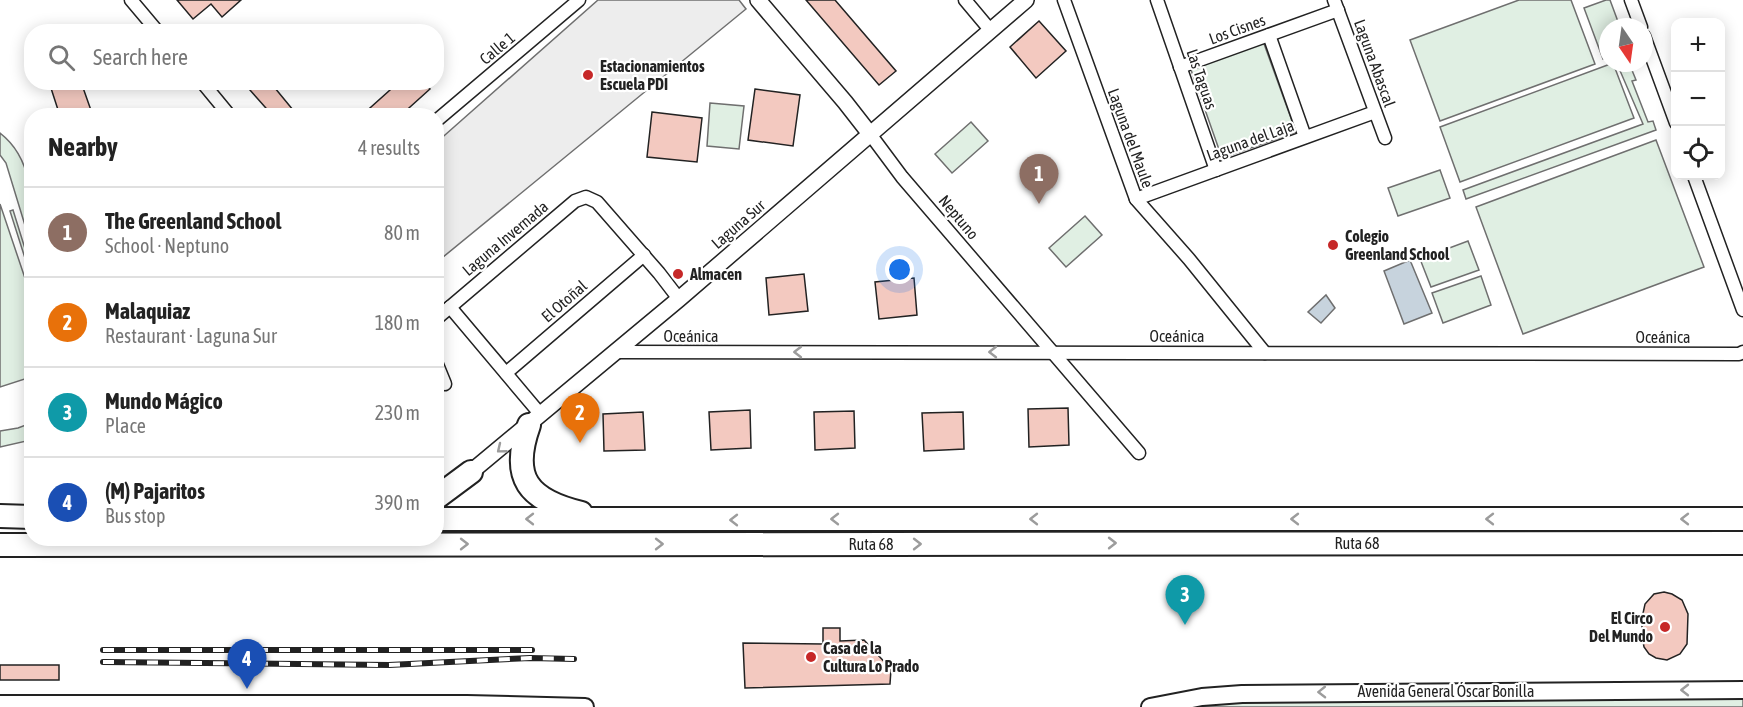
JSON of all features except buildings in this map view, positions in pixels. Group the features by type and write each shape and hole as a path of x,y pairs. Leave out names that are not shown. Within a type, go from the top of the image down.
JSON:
{"highway":[{"path":"535,420 520,457 524,476 530,486 552,504 609,519"},
{"path":"444,492 471,472"},
{"path":"0,516 24,517"},
{"name":"Ruta 68","path":"444,519 1743,519"},
{"name":"Ruta 68","path":"444,544 1743,543"},
{"name":"Ruta 68","path":"0,544 24,544"}],"main road":[{"name":"Avenida General Óscar Bonilla","path":"1150,707 1202,697 1242,694 1743,690"},
{"path":"0,704 585,707"}],"street":[{"path":"131,0 151,24"},
{"name":"Calle 1","path":"444,114 579,0"},
{"name":"Neptuno","path":"758,0 845,102 902,177 1139,453"},
{"path":"964,0 991,30"},
{"name":"Laguna Sur","path":"471,472 679,299 1026,0"},
{"name":"Laguna del Maule","path":"1064,0 1136,199 1189,259 1265,353"},
{"name":"Las Taguas","path":"1157,0 1216,170"},
{"path":"1631,0 1638,18"},
{"name":"Los Cisnes","path":"1180,67 1269,35 1336,5"},
{"name":"Laguna Abascal","path":"1336,5 1385,138"},
{"path":"1269,35 1305,137"},
{"path":"1653,60 1671,109"},
{"path":"209,90 223,108"},
{"name":"Laguna del Laja","path":"1136,199 1375,112"},
{"path":"1695,180 1743,310"},
{"name":"Laguna Invernada","path":"450,307 580,198 597,202 679,299"},
{"name":"El Otoñal","path":"506,373 644,255"},
{"path":"444,312 450,307 506,373 535,420"},
{"name":"Oceánica","path":"615,352 1741,353"}],"green space":[{"path":"1519,0 1571,0 1595,64 1440,121 1410,40"},
{"path":"1610,0 1617,18 1599,18 1599,48 1584,8"},
{"path":"1263,41 1296,132 1222,158 1190,67"},
{"path":"1599,68 1599,72 1616,72 1634,118 1460,182 1440,127"},
{"path":"1621,72 1633,72 1636,80 1632,81 1648,122 1653,121 1656,130 1466,199 1463,190 1643,124"},
{"path":"710,103 744,106 739,149 707,146"},
{"path":"971,122 988,141 952,173 935,154"},
{"path":"0,133 20,156 24,167 24,222 6,163 0,155"},
{"path":"1656,140 1704,267 1523,334 1476,207"},
{"path":"1440,170 1450,198 1398,216 1388,188"},
{"path":"0,204 24,275 24,379 0,387"},
{"path":"13,210 24,245 24,255 10,211"},
{"path":"1085,216 1102,235 1066,267 1049,248"},
{"path":"1468,241 1479,270 1431,287 1420,259"},
{"path":"1481,276 1491,305 1443,323 1432,293"},
{"path":"24,426 24,442 0,447 0,431"},
{"path":"1743,695 1743,707 1190,707 1219,702"}],"shaded area":[{"name":"Estacionamientos Escuela PDI","path":"598,0 739,0 746,9 444,256 444,136"},
{"path":"1410,260 1432,313 1404,324 1384,271"},
{"path":"1326,295 1335,308 1321,323 1308,312"}],"railway":[{"path":"103,650 532,650"},
{"path":"103,662 389,665 530,658 574,659"}],"place":[{"name":"Estacionamientos Escuela PDI","path":"588,75"},
{"name":"The Greenland School","path":"1039,204"},
{"name":"Colegio Greenland School","path":"1333,245"},
{"name":"Almacen","path":"678,274"},
{"name":"Malaquiaz","path":"580,443"},
{"name":"Mundo Mágico","path":"1185,625"},
{"name":"El Circo Del Mundo","path":"1665,627"},
{"name":"Casa de la Cultura Lo Prado","path":"811,657"},
{"name":"(M) Pajaritos","path":"247,689"}]}
